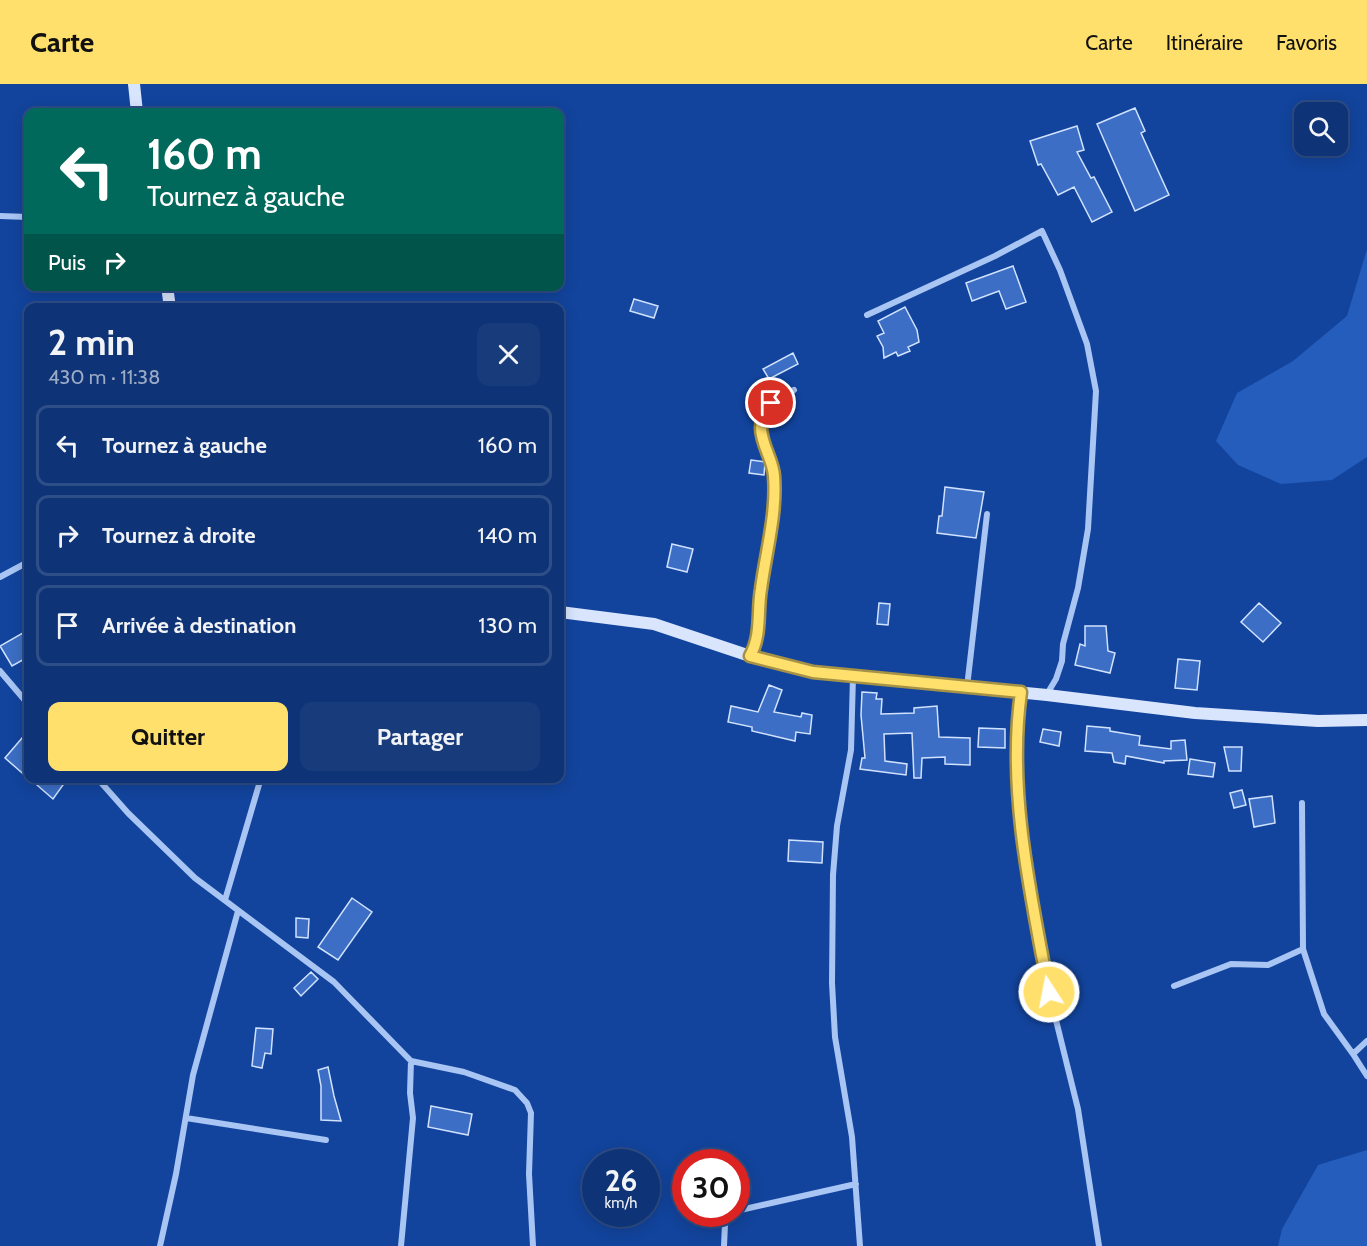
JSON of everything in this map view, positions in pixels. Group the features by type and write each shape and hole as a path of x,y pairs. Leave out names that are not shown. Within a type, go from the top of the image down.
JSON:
{"main road":[{"path":"134,84 137,108"},
{"path":"564,613 654,624 750,656 813,672 1021,692 1196,713 1318,721 1367,720"}],"street":[{"path":"0,216 24,217"},
{"path":"867,315 1003,252 1042,231 1060,270 1087,344 1096,391 1088,529 1078,588 1063,644 1062,661 1047,695"},
{"path":"750,656 755,648 758,628 760,591 771,536 774,494 773,466 764,446 762,420 765,410 771,403 794,390"},
{"path":"967,687 987,514"},
{"path":"0,576 24,564"},
{"path":"0,671 24,699"},
{"path":"853,675 851,750 837,826 832,937 835,1037 852,1137 860,1246"},
{"path":"1021,692 1018,712 1018,778 1029,888 1049,992 1078,1109 1099,1246"},
{"path":"101,783 128,813 195,878 334,982 411,1061 464,1072 514,1090 527,1103 531,1113 529,1174 533,1246"},
{"path":"225,900 260,783"},
{"path":"1302,803 1304,949 1324,1014 1367,1076"},
{"path":"160,1246 176,1174 193,1075 238,911"},
{"path":"1174,986 1231,964 1268,965 1304,949"},
{"path":"1353,1054 1367,1041"},
{"path":"401,1246 413,1118 410,1093 411,1061"},
{"path":"186,1118 326,1140"},
{"path":"750,1209 856,1184"},
{"path":"724,1246 725,1227"}],"shaded area":[{"path":"1367,249 1367,457 1332,480 1281,484 1238,465 1216,441 1237,393 1293,361 1347,316"},
{"path":"1367,1150 1367,1246 1278,1246 1282,1229 1318,1165"}],"building":[{"path":"1135,108 1145,131 1141,133 1169,195 1135,211 1097,124"},
{"path":"1077,126 1084,150 1077,152 1091,178 1094,177 1112,212 1092,222 1074,187 1058,195 1041,164 1038,165 1030,141"},
{"path":"1013,266 1026,302 1006,309 999,291 972,301 966,283"},
{"path":"634,299 658,306 654,318 630,311"},
{"path":"905,307 917,330 919,342 908,347 910,351 898,356 896,352 884,358 883,347 877,336 884,333 878,321"},
{"path":"793,353 798,364 769,379 763,369"},
{"path":"751,460 765,462 764,475 749,473"},
{"path":"945,487 984,492 976,538 937,533 939,516 942,516"},
{"path":"672,544 693,549 687,572 667,567"},
{"path":"879,603 890,604 888,625 877,624"},
{"path":"1259,603 1281,623 1263,642 1241,622"},
{"path":"1085,626 1106,626 1108,651 1115,653 1110,673 1075,665 1080,644 1085,646"},
{"path":"24,632 24,659 12,666 0,646"},
{"path":"1178,659 1200,661 1197,690 1175,688"},
{"path":"769,685 782,690 774,712 801,717 802,713 812,715 810,734 796,732 795,741 752,731 752,727 728,722 731,706 758,712"},
{"path":"862,692 877,693 876,699 882,699 881,714 914,713 914,708 937,706 939,737 970,738 970,765 945,764 945,757 922,758 921,778 914,778 912,733 884,734 885,761 907,764 906,775 860,769 862,758 865,758 861,715"},
{"path":"1087,726 1110,728 1110,731 1140,736 1139,745 1171,749 1171,741 1185,740 1187,760 1164,761 1164,763 1126,756 1125,764 1114,762 1112,753 1085,751"},
{"path":"979,728 1005,729 1005,748 978,747"},
{"path":"1043,729 1061,732 1059,746 1040,742"},
{"path":"24,736 24,775 5,758"},
{"path":"1224,747 1242,747 1241,771 1229,771"},
{"path":"1190,759 1215,763 1213,777 1188,774"},
{"path":"35,783 64,783 53,799"},
{"path":"1242,790 1246,805 1234,808 1230,793"},
{"path":"1272,796 1275,823 1254,827 1249,799"},
{"path":"789,840 823,842 822,863 788,861"},
{"path":"352,898 372,912 338,960 318,947"},
{"path":"296,918 309,919 308,938 296,937"},
{"path":"311,972 318,979 301,996 294,988"},
{"path":"256,1028 273,1029 271,1054 265,1053 262,1068 252,1066"},
{"path":"328,1067 341,1121 321,1120 321,1086 318,1070"},
{"path":"431,1106 472,1114 468,1135 428,1127"}],"route":[{"path":"771,403 765,410 761,430 764,446 773,466 773,518 760,591 755,648 750,656 813,672 1021,692 1018,712 1018,778 1029,888 1049,992"}]}
